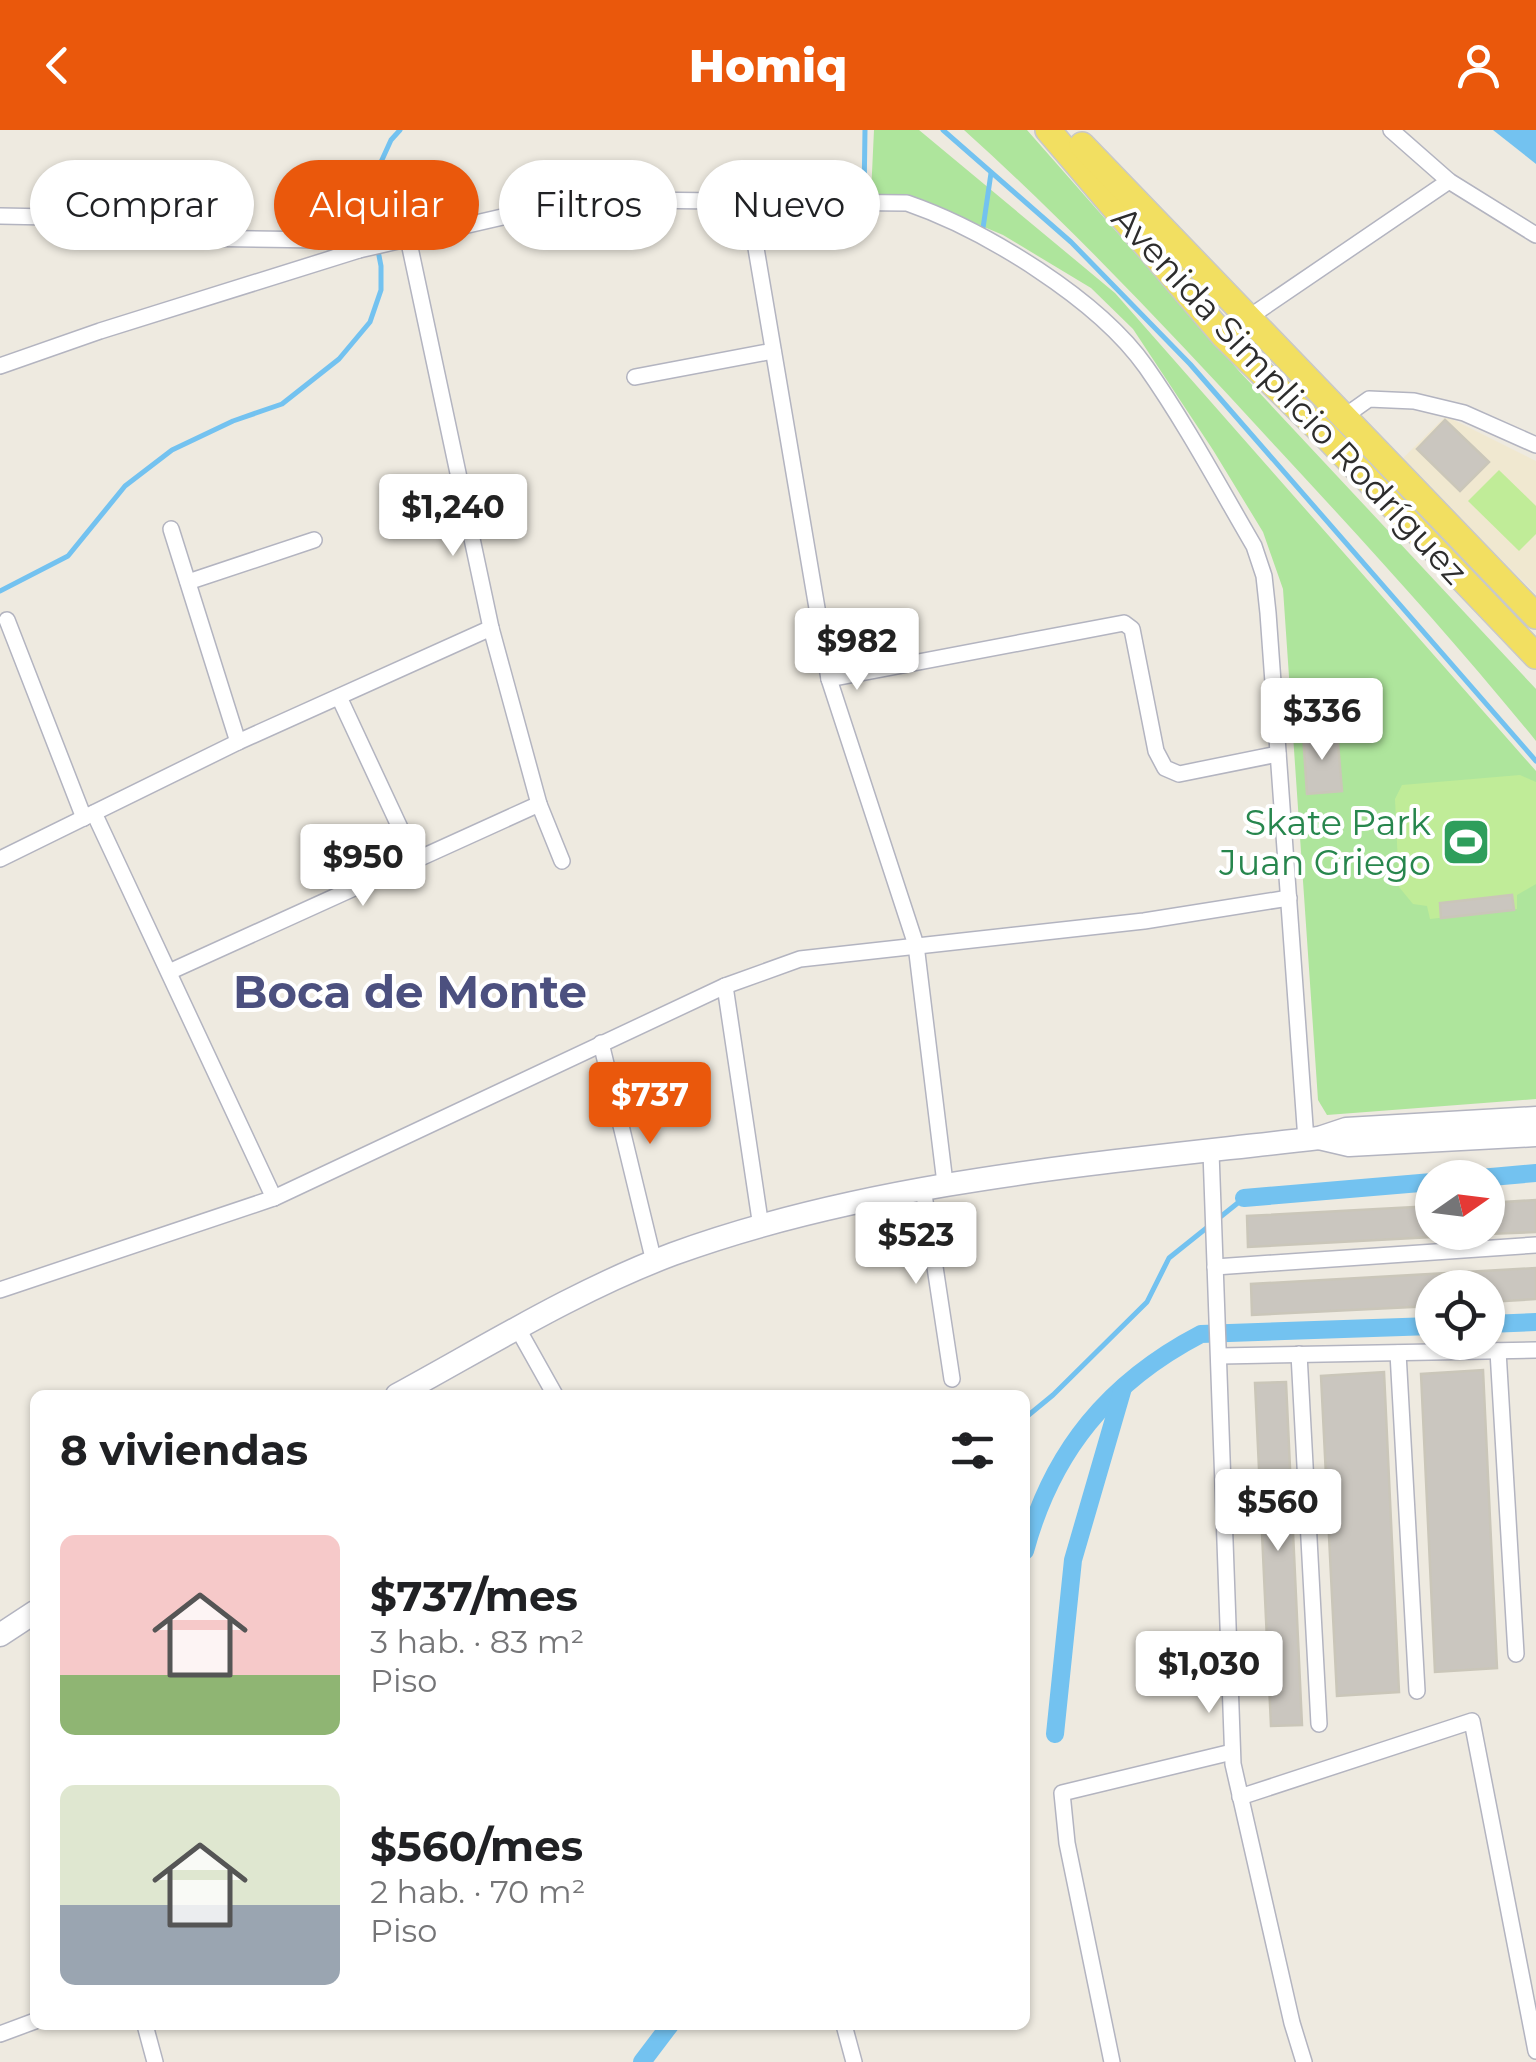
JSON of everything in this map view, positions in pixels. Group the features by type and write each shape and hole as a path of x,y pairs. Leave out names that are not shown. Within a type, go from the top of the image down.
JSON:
{"main road":[{"name":"Avenida Simplicio Rodríguez","path":"1048,130 1223,334 1536,656"},
{"name":"Avenida Simplicio Rodríguez","path":"1068,130 1536,616"},
{"path":"406,1390 654,1262 761,1227 934,1185 1312,1139 1346,1129 1536,1118"},
{"path":"1312,1139 1349,1145 1536,1135"},
{"path":"0,1636 30,1615"}],"street":[{"path":"1391,130 1449,181 1536,234"},
{"path":"1223,334 1449,181"},
{"path":"479,222 546,207 634,200 697,201"},
{"path":"880,203 907,203 937,213 1083,301 1145,365 1254,546 1264,576 1268,612 1312,1139"},
{"path":"0,216 150,219 189,238 274,239"},
{"path":"0,366 361,250"},
{"path":"411,250 491,628 539,804 562,861"},
{"path":"756,250 828,679 916,945 952,1380"},
{"path":"635,377 773,351"},
{"path":"1345,416 1370,399 1414,401 1464,413 1536,445"},
{"path":"171,529 238,742"},
{"path":"188,582 314,540"},
{"path":"7,620 89,816 169,972 274,1198"},
{"path":"828,679 1124,623 1132,629 1156,751 1166,768 1179,774 1278,754"},
{"path":"0,858 238,742 491,628"},
{"path":"338,697 416,860"},
{"path":"169,972 539,804"},
{"path":"0,1290 274,1198 725,986 800,959 1144,921 1289,898"},
{"path":"725,986 761,1227"},
{"path":"602,1043 654,1262"},
{"path":"1211,1152 1232,1752 1304,2062"},
{"path":"1216,1267 1536,1246"},
{"path":"518,1329 552,1390"},
{"path":"1505,1351 1536,1350"},
{"path":"1398,1352 1417,1691"},
{"path":"1220,1355 1415,1352"},
{"path":"1299,1354 1320,1724"},
{"path":"1499,1360 1516,1654"},
{"path":"1240,1797 1472,1721 1528,1963 1536,2051"},
{"path":"1112,2062 1067,1843 1062,1793 1232,1752"},
{"path":"0,2034 30,2023"},
{"path":"146,2030 156,2062"},
{"path":"845,2030 854,2062"}],"shaded area":[{"path":"1446,416 1536,461 1536,594 1401,460"}],"green space":[{"path":"874,130 919,130 1115,293 1536,771 1536,1099 1327,1115 1318,1100 1283,589 1263,532 1133,329 1091,288 1003,235 918,199 880,195 880,160 873,160"},
{"path":"964,130 1027,130 1239,371 1536,689 1536,741 1410,593 1203,368 1086,246"},
{"path":"1499,470 1536,506 1536,534 1519,551 1468,501"},
{"name":"Skate Park Juan Griego","path":"1520,775 1536,782 1536,884 1517,895 1517,909 1430,919 1427,906 1413,904 1399,887 1395,799 1402,785"}],"water":[{"path":"1493,130 1536,130 1536,164"}],"building":[{"path":"1445,420 1489,462 1460,491 1417,449"},
{"path":"1337,731 1342,791 1307,794 1303,734"},
{"path":"1512,895 1514,910 1441,918 1440,903"},
{"path":"1536,1200 1536,1232 1505,1233 1505,1202"},
{"path":"1415,1207 1415,1238 1248,1247 1247,1216"},
{"path":"1536,1268 1536,1299 1505,1301 1505,1270 1500,1270"},
{"path":"1415,1275 1415,1307 1252,1315 1251,1284"},
{"path":"1483,1370 1497,1668 1435,1672 1421,1374"},
{"path":"1384,1372 1399,1692 1337,1696 1321,1376"},
{"path":"1286,1382 1302,1725 1271,1726 1255,1383"}],"waterway":[{"path":"0,591 68,556 125,486 172,450 233,421 282,404 339,359 370,322 381,290 374,230 376,173 400,130"},
{"path":"865,130 865,160"},
{"path":"943,130 1071,242 1190,364 1536,761"},
{"path":"982,235 991,173"},
{"path":"1505,1176 1536,1173"},
{"path":"1244,1198 1415,1183"},
{"path":"1030,1414 1147,1302 1169,1258 1244,1198"},
{"path":"1505,1323 1536,1322"},
{"path":"1030,1536 1051,1482 1089,1423 1138,1374 1201,1334 1415,1327"},
{"path":"1055,1734 1073,1560 1123,1388"},
{"path":"642,2062 666,2030"}],"place":[{"name":"Skate Park Juan Griego","path":"1466,842"}],"district":[{"name":"Boca de Monte","path":"410,991"}]}
